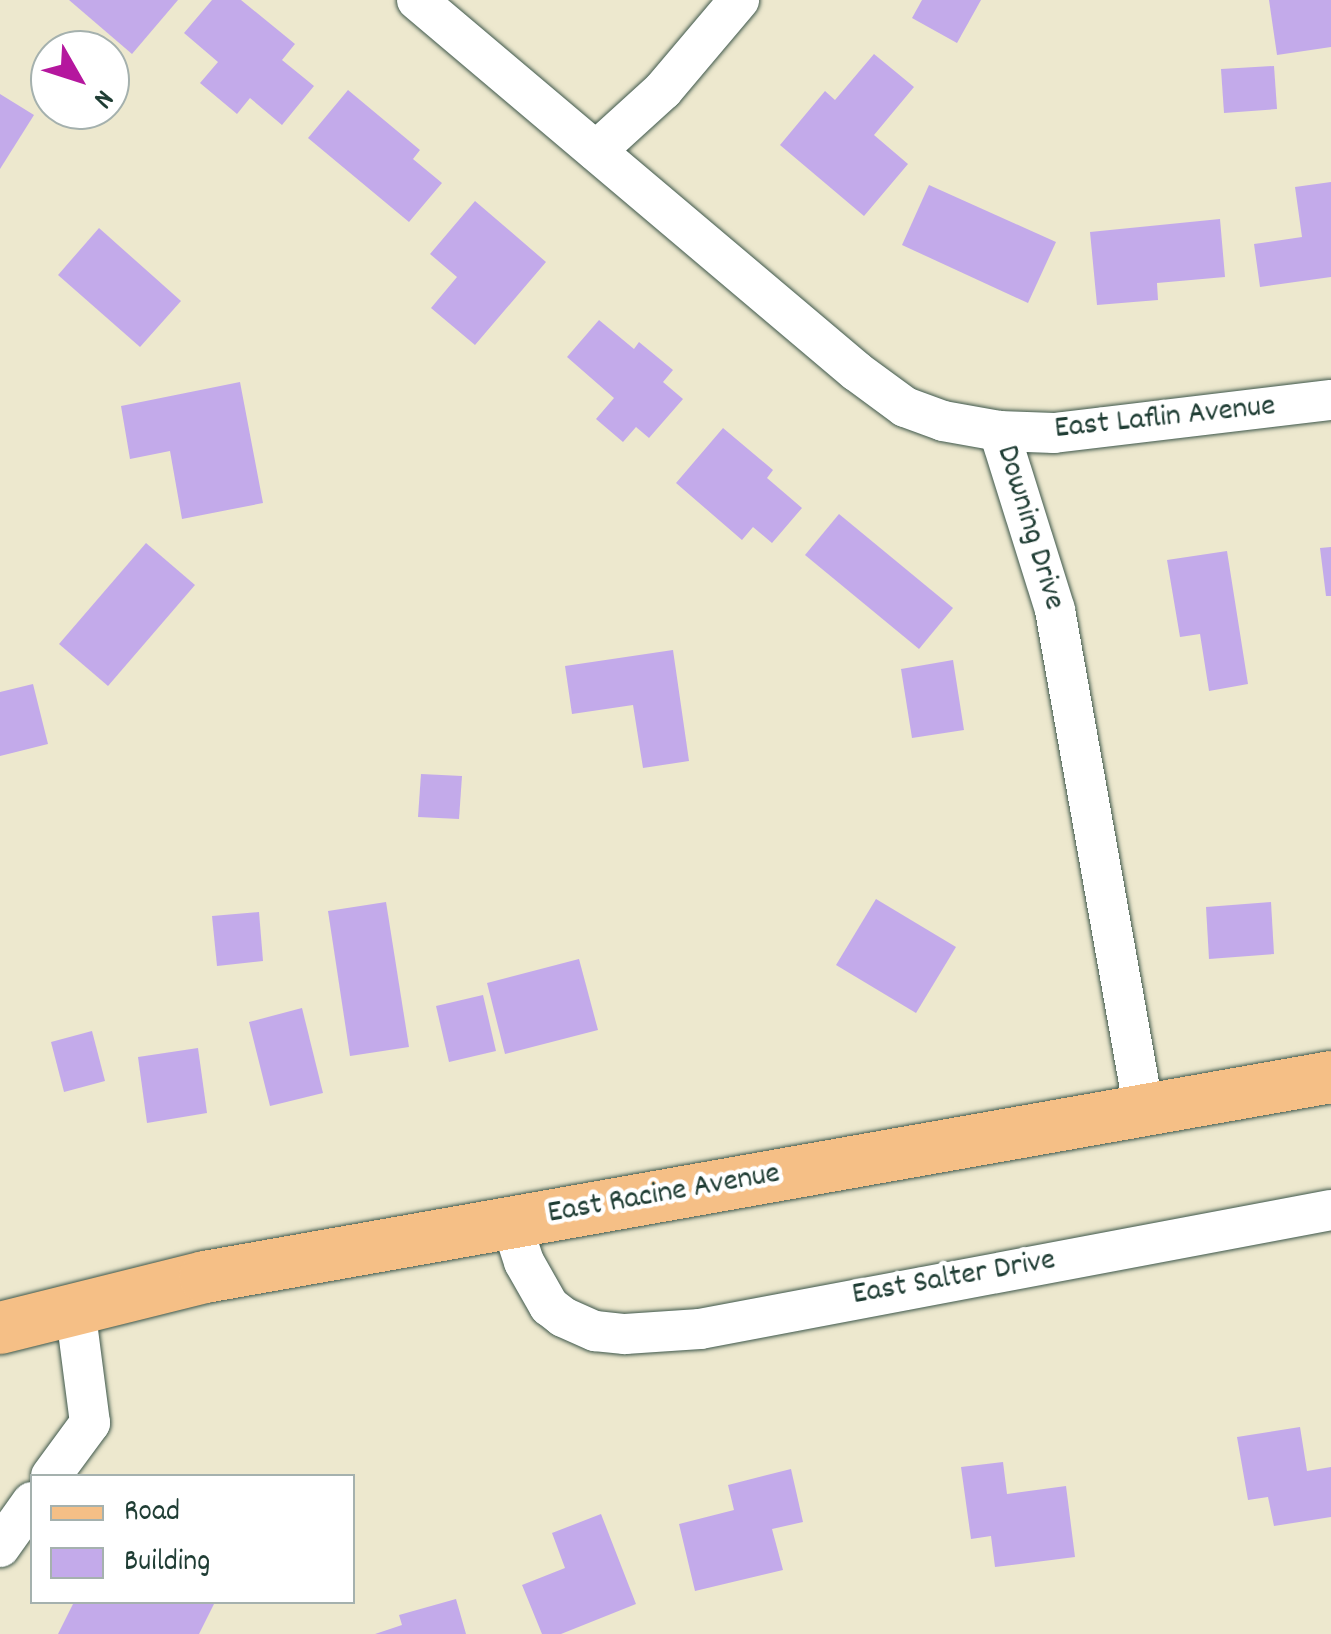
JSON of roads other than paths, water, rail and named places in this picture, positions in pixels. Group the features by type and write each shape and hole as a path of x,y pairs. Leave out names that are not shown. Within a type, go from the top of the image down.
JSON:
{"main road":[{"name":"East Racine Avenue","path":"0,1328 205,1277 1331,1078"}],"street":[{"name":"Downing Drive","path":"417,0 856,371 906,407 943,421 999,431 1055,610 1144,1110"},
{"path":"596,151 663,90 739,0"},
{"name":"East Laflin Avenue","path":"999,431 1124,428 1331,400"},
{"name":"East Salter Drive","path":"511,1222 524,1262 548,1306 578,1324 625,1334 700,1328 1331,1210"},
{"path":"52,1474 90,1423 75,1308"},
{"path":"0,1548 30,1505"}]}
